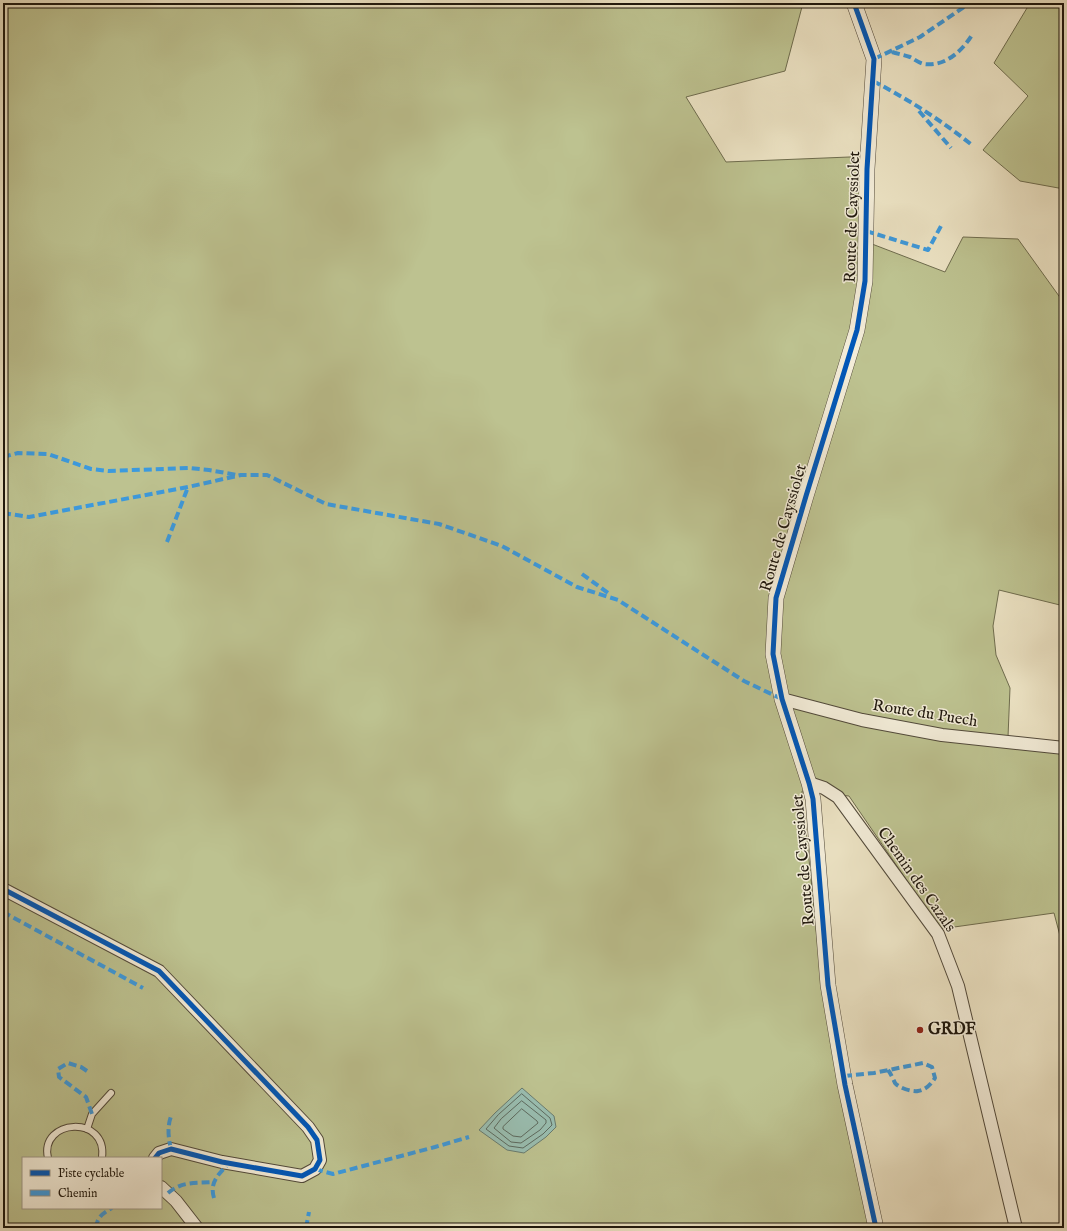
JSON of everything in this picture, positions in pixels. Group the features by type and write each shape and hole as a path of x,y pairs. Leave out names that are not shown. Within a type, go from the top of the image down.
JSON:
{"street":[{"name":"Route de Cayssiolet","path":"854,3 874,60 867,169 865,281 857,330 776,598 773,654 782,699 813,800 828,985 845,1085 876,1228"},
{"name":"Route du Puech","path":"782,699 862,720 942,735 1064,748"},
{"name":"Chemin des Cazals","path":"809,783 824,788 838,797 938,934 958,986 1016,1228"},
{"path":"3,889 159,972 308,1127 317,1140 320,1160 315,1169 302,1176 222,1162 170,1149 159,1153 156,1157"},
{"path":"162,1188 176,1201 197,1228"}],"lane":[{"path":"87,1129 92,1114 111,1093"},
{"path":"48,1157 49,1145 53,1137 68,1127 78,1126 94,1133 102,1148 102,1157"}],"green space":[{"path":"3,3 803,3 785,71 686,97 726,162 874,156 872,244 945,272 963,237 1018,239 1064,303 1064,606 999,590 993,626 996,655 1010,688 1008,737 1064,742 1064,951 1054,913 940,929 849,796 802,791 822,986 869,1228 3,1228"},
{"path":"1030,3 1064,3 1064,189 1020,181 983,150 1028,96 994,63"}],"water":[{"path":"522,1088 554,1116 556,1127 546,1137 524,1153 507,1150 479,1130"}],"marked path":[{"path":"874,59 920,37 970,3"},
{"path":"892,52 910,57 924,64 939,63 952,57 958,52 972,35"},
{"path":"873,81 899,95 949,127 972,145"},
{"path":"919,111 951,148"},
{"path":"866,231 928,250 941,226"},
{"path":"3,457 18,453 48,454 91,469 108,471 189,468 237,475"},
{"path":"3,513 29,517 188,487 241,475 267,475 326,504 439,524 502,546 577,587 618,600 744,681 782,699"},
{"path":"167,542 188,487"},
{"path":"582,574 611,595"},
{"path":"3,912 143,988"},
{"path":"87,1071 81,1067 68,1063 58,1069 59,1077 86,1097 92,1114"},
{"path":"844,1076 874,1073 923,1063 932,1067 935,1078 926,1088 918,1091 912,1091 897,1085 895,1083 891,1075 889,1072 888,1070"},
{"path":"171,1149 168,1131 172,1114"},
{"path":"315,1169 333,1174 469,1137"},
{"path":"214,1198 214,1183 229,1163"},
{"path":"168,1193 179,1186 214,1182"},
{"path":"96,1228 101,1216 110,1209"},
{"path":"306,1228 309,1212"}],"cycle path":[{"path":"854,3 874,59 867,169 865,281 857,330 776,598 773,654 782,699 813,799 828,985 845,1085 876,1228"},
{"path":"3,889 159,971 308,1127 317,1140 320,1160 315,1169 302,1176 222,1162 171,1149 159,1153 156,1157"}],"place":[{"name":"GRDF","path":"920,1030"}]}
